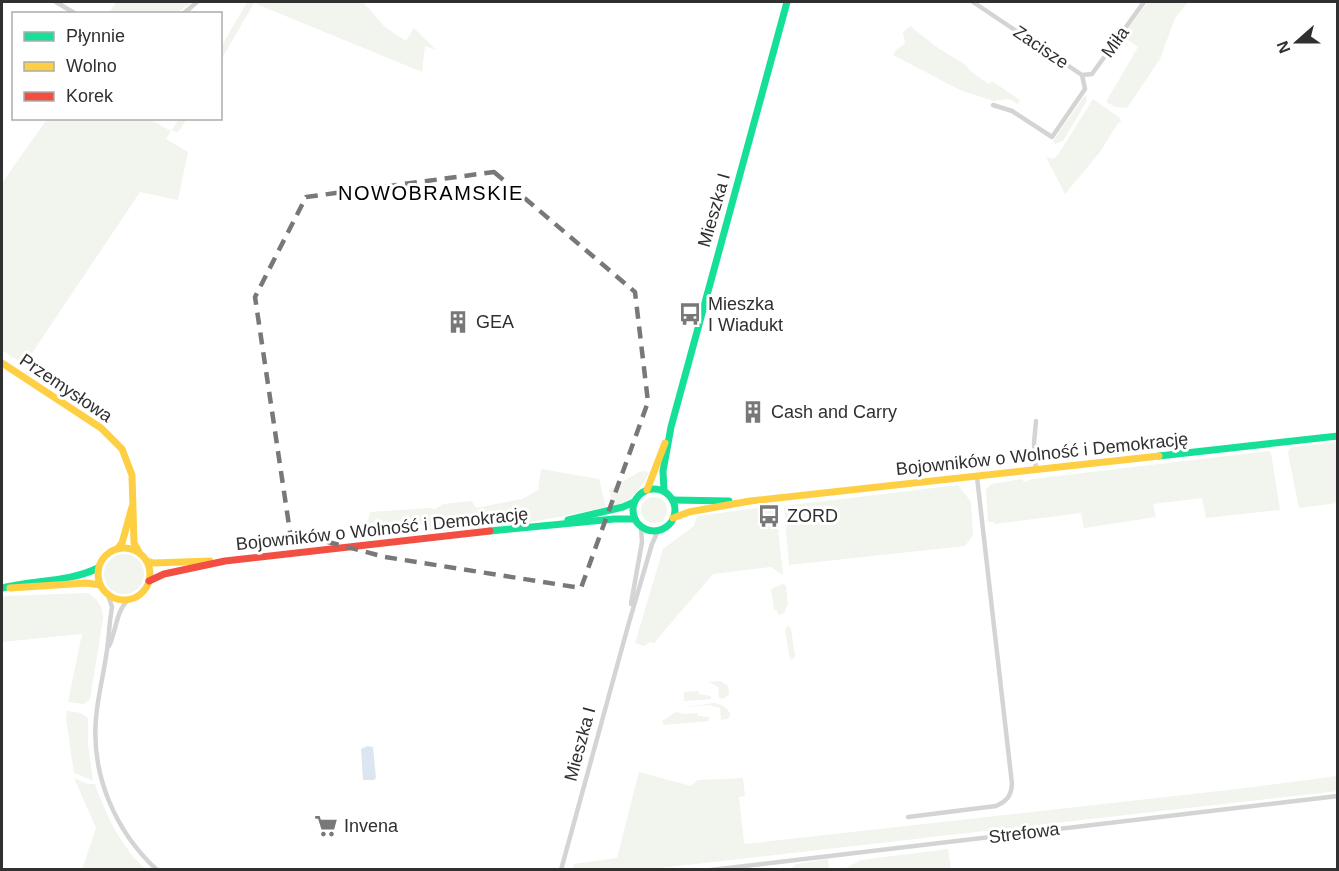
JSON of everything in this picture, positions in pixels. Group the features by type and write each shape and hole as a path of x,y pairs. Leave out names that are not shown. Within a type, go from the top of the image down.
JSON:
{"main road":[{"name":"Mieszka I","path":"664,491 663,471 671,427 787,2"},
{"name":"Przemysłowa","path":"2,363 93,423 122,449 130,467 133,487 134,543 139,552"},
{"name":"Mieszka I","path":"647,490 671,427"},
{"name":"Bojowników o Wolność i Demokrację","path":"673,518 689,512 750,501 1338,436"},
{"path":"647,490 664,491 673,500 675,512 670,524 658,531 641,527 633,514 637,496 647,490"},
{"name":"Bojowników o Wolność i Demokrację","path":"673,500 750,501"},
{"name":"Bojowników o Wolność i Demokrację","path":"542,525 612,510 634,502"},
{"name":"Przemysłowa","path":"118,548 122,543 133,505"},
{"name":"Bojowników o Wolność i Demokrację","path":"147,561 154,563 225,561 542,525 635,519"},
{"path":"118,548 139,552 147,561 150,571 149,580 141,594 128,600 118,600 108,595 100,585 98,576 98,568 103,558 118,548"},
{"name":"Bojowników o Wolność i Demokrację","path":"149,580 164,574 225,561"},
{"path":"2,588 21,583 86,574 98,568"},
{"path":"2,588 87,583 100,585"}],"street":[{"path":"56,2 73,12"},
{"path":"186,12 198,2"},
{"name":"Zacisze","path":"973,2 1082,75 1085,89 1052,136 1012,111 993,105"},
{"name":"Miła","path":"1082,75 1092,74 1144,2"},
{"path":"1036,421 1034,443 1036,470"},
{"path":"908,816 996,807 1011,793 1012,784 977,477"},
{"name":"Mieszka I","path":"628,626 642,542 641,527"},
{"name":"Mieszka I","path":"561,870 628,626 652,544 658,531"},
{"path":"108,595 112,607 96,720 96,746 102,781 119,822 132,843 157,870"},
{"path":"108,648 123,605 128,600"},
{"name":"Strefowa","path":"711,870 1338,796"}],"highlighted area":[{"path":"494,172 635,292 648,402 581,588 385,557 290,532 255,297 306,197"}],"shaded area":[{"path":"116,2 192,2 178,12 110,12"},
{"path":"247,2 363,2 385,27 406,41 414,28 436,50 425,46 422,72 254,3 222,58 222,45"},
{"path":"1148,2 1188,2 1175,18 1160,59 1127,108 1116,107 1106,102 1138,47 1122,36"},
{"path":"910,26 989,84 992,81 1020,100 1018,104 1009,99 994,101 962,91 893,55 905,44 903,32"},
{"path":"1085,95 1087,99 1085,104 1063,141 1055,144 1053,141"},
{"path":"1093,99 1120,118 1121,122 1118,123 1100,152 1065,194 1046,157 1053,159 1058,155"},
{"path":"46,120 151,120 171,131 166,139 188,152 178,200 140,192 24,365 2,350 2,183"},
{"path":"178,120 186,120 178,132 171,131"},
{"path":"1337,442 1337,503 1299,508 1289,449"},
{"path":"1269,451 1280,510 1206,518 1202,498 1153,504 1156,517 1084,528 1081,513 994,524 994,522 988,522 986,490 991,484 1022,479 1024,482 1032,479"},
{"path":"541,469 599,479 606,507 561,517 492,527 423,531 423,525 364,532 362,530 370,512 435,509 443,504 472,501 476,508 522,499 538,490"},
{"path":"639,472 649,472 635,494 614,506 609,490"},
{"path":"958,485 971,502 973,535 965,546 789,565 784,506"},
{"path":"654,497 664,500 667,510 664,520 654,523 644,520 641,510 644,500"},
{"path":"772,506 776,509 783,575 771,567 713,574 654,643 650,642 644,646 635,643 663,549 694,526 697,516"},
{"path":"124,554 138,560 144,574 138,588 124,594 110,588 104,574 110,560"},
{"path":"783,584 786,586 788,604 784,613 778,615 777,610 774,610 771,589"},
{"path":"88,593 99,604 103,619 90,699 84,704 68,702 82,634 2,642 2,596"},
{"path":"788,625 791,629 795,656 792,660 785,630"},
{"path":"720,681 728,686 729,694 719,699 718,687 709,682"},
{"path":"698,691 699,694 711,696 711,699 684,701 684,692"},
{"path":"714,703 727,709 730,714 728,719 721,720 720,708 709,705 684,707"},
{"path":"67,711 81,713 88,718 88,745 93,781 74,773 66,719"},
{"path":"676,712 697,713 698,716 709,717 709,721 663,725 662,721"},
{"path":"367,746 373,747 376,778 374,780 363,780 361,749"},
{"path":"639,772 691,786 698,780 743,778 745,796 739,797 745,844 1337,776 1338,791 651,869 574,869 573,864 617,858"},
{"path":"74,778 88,784 95,784 115,830 145,869 82,869 96,828"},
{"path":"948,849 951,869 844,869 861,860"},
{"path":"828,859 829,869 791,869 796,864"}],"traffic: fast":[{"path":"664,491 663,471 671,427 787,2"},
{"path":"1159,456 1338,436"},
{"path":"654,489 669,495 675,510 669,525 654,531 639,525 633,510 639,495 654,489"},
{"path":"673,500 729,501"},
{"path":"568,520 623,507 634,502"},
{"path":"490,531 635,519"},
{"path":"2,588 76,576 98,568"}],"traffic: slow":[{"path":"2,363 101,428 122,449 132,475 134,543 139,552"},
{"path":"647,490 665,443"},
{"path":"673,518 689,512 750,501 1159,456"},
{"path":"118,548 122,543 132,507"},
{"path":"119,548 129,548 143,555 150,574 143,593 129,600 119,600 109,596 102,589 98,579 98,569 102,559 109,552 119,548"},
{"path":"147,561 154,563 210,561"},
{"path":"10,588 87,583 100,585"}],"traffic: jam":[{"path":"149,581 164,574 225,561 490,531"}],"place":[{"name":"Mieszka I Wiadukt","path":"690,314"},
{"name":"GEA","path":"458,322"},
{"name":"Cash and Carry","path":"753,412"},
{"name":"ZORD","path":"769,516"},
{"name":"Invena","path":"326,826"}],"district":[{"name":"NOWOBRAMSKIE","path":"431,193"}]}
